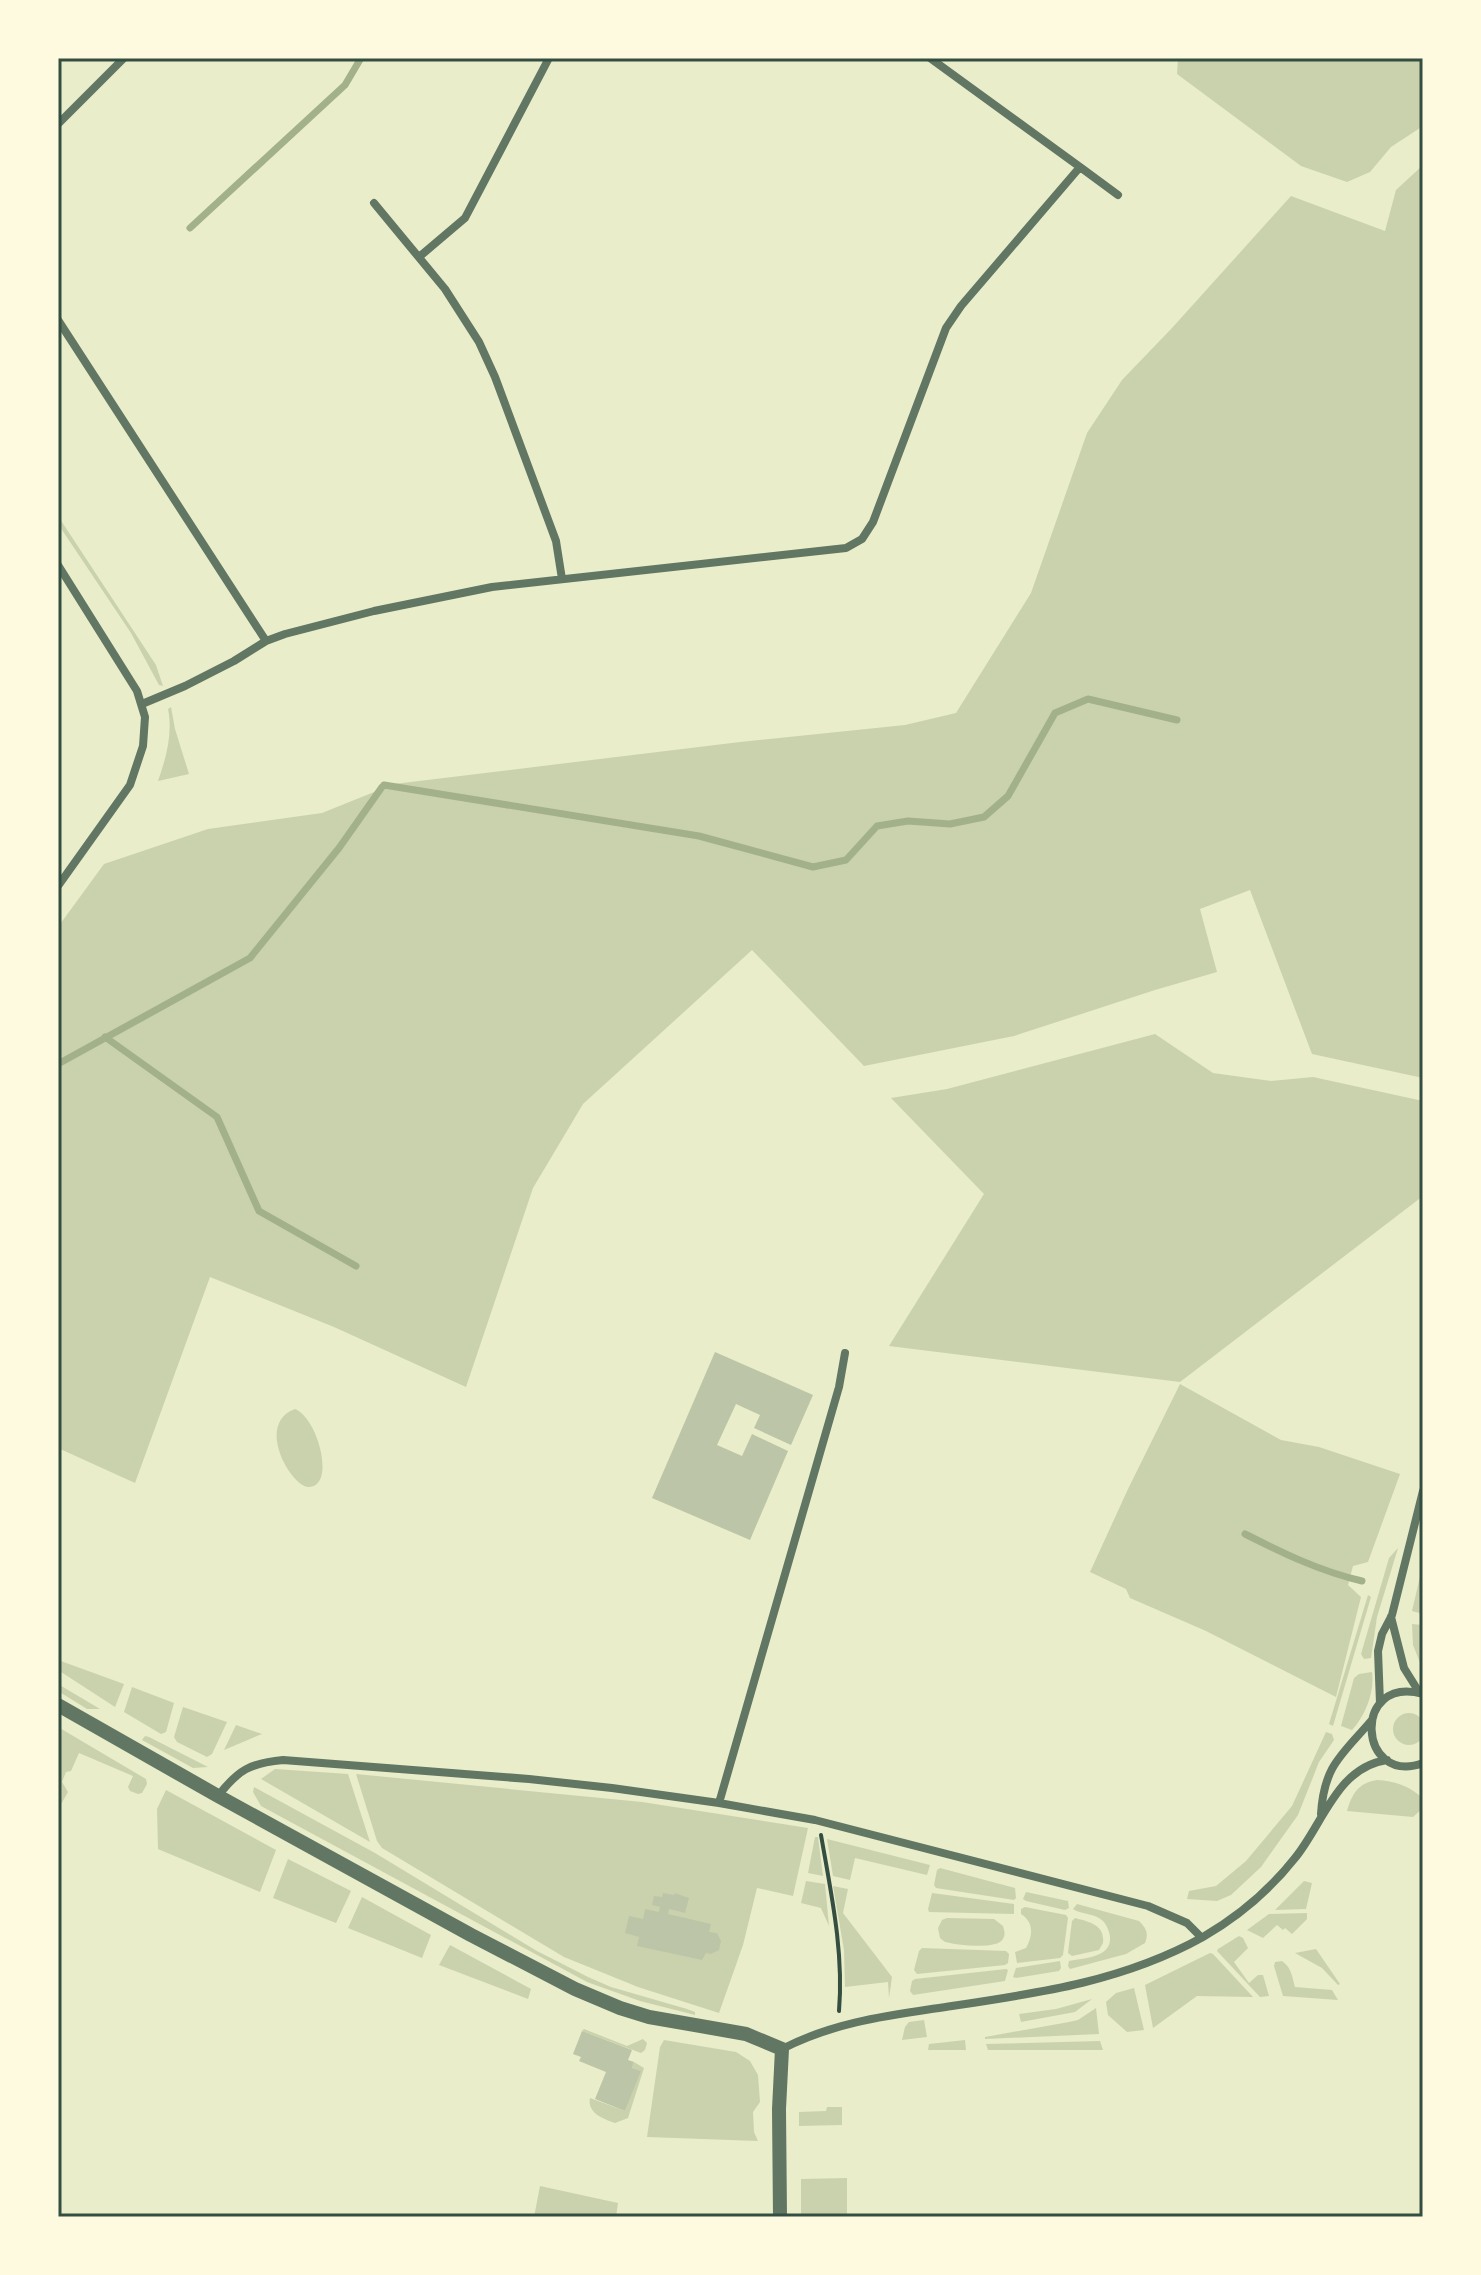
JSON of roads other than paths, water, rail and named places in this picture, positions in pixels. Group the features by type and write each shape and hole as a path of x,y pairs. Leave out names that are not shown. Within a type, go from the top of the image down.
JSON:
{"street":[{"path":"58,124 124,58"},
{"path":"419,257 465,218 549,58"},
{"path":"930,58 1118,195"},
{"path":"142,704 185,686 266,641 285,634 448,595 492,587 854,546 868,533 873,522 946,328 967,299 1080,167"},
{"path":"374,203 474,331 556,541 562,579"},
{"path":"58,320 266,641"},
{"path":"58,565 130,679 145,717 143,746 130,785 58,886"},
{"path":"719,1803 839,1387 845,1353"},
{"path":"1380,1703 1378,1651 1391,1617 1423,1491"},
{"path":"1391,1617 1404,1668 1421,1693"},
{"path":"1321,1815 1322,1793 1329,1771 1371,1721 1380,1703 1402,1691 1421,1693"},
{"path":"58,1705 218,1796 586,1995 649,2017 746,2034 782,2049 814,2033 853,2022 1051,1991 1096,1981 1144,1965 1201,1937 1242,1912 1269,1888 1296,1857 1321,1815 1359,1769 1387,1760 1422,1766"},
{"path":"1371,1721 1373,1743 1387,1760"},
{"path":"218,1796 238,1774 252,1765 283,1760 529,1779 719,1803 820,1821 1148,1906 1187,1923 1201,1937"},
{"path":"780,2217 782,2049"}],"waterway":[{"path":"190,228 345,85 361,58"},
{"path":"384,785 699,836 813,867 846,860 877,826 908,821 950,824 984,817 1008,796 1055,713 1088,699 1177,720"},
{"path":"58,1064 250,958 339,848 382,787"},
{"path":"105,1037 217,1117 259,1211 356,1266"},
{"path":"1245,1534 1316,1567 1362,1581"}]}
